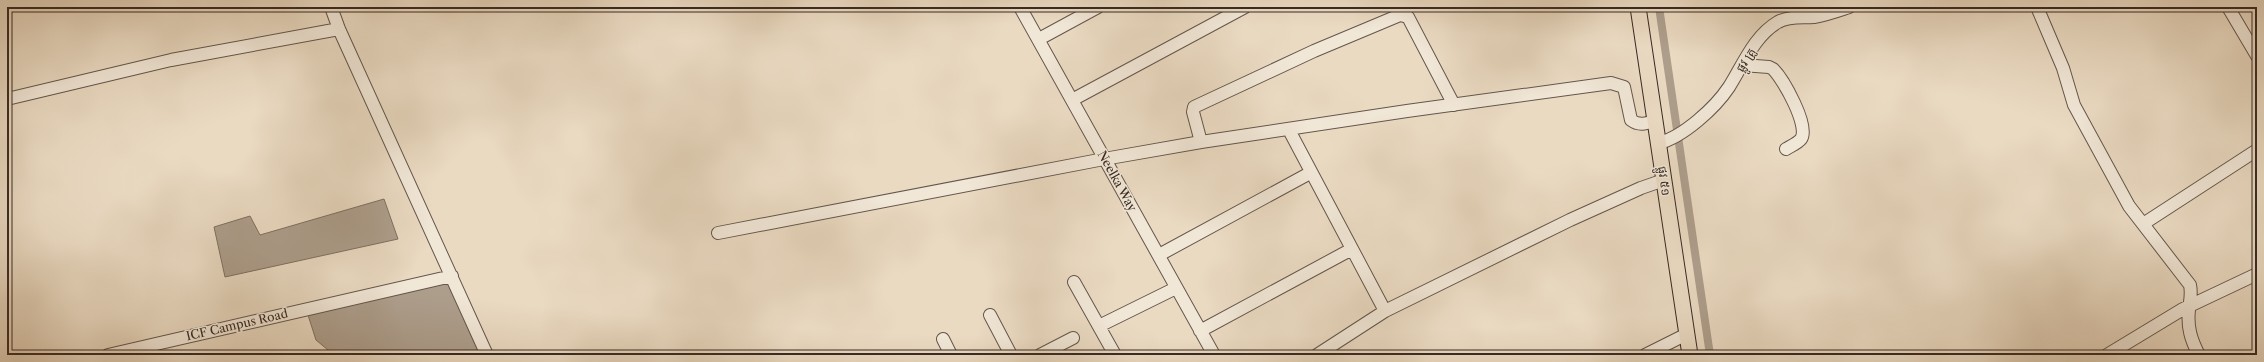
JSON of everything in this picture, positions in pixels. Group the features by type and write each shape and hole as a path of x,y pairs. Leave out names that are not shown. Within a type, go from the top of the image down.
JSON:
{"main road":[{"name":"ផ្លូវ ៥១","path":"1638,7 1656,120 1663,142 1664,180 1690,355"}],"street":[{"path":"331,7 339,29 487,355"},
{"name":"Neelka Way","path":"1020,7 1214,355"},
{"path":"1039,39 1098,7"},
{"path":"1072,100 1245,7"},
{"name":"ផ្លូវ គ្រូ","path":"1663,142 1681,134 1723,95 1760,38 1778,22 1792,18 1823,15 1849,7"},
{"path":"2037,7 2063,68 2074,105 2129,206 2186,278 2191,290 2189,306 2189,334 2197,351 2185,355"},
{"path":"2228,7 2257,56"},
{"path":"1201,142 1193,112 1194,106 1314,51 1400,15 1408,17 1454,105"},
{"path":"7,99 171,60 339,29"},
{"path":"1742,65 1769,67 1773,69 1795,106 1803,124 1804,132 1801,139 1786,149"},
{"path":"718,233 1104,159 1201,142 1618,83 1624,87 1630,120 1636,124 1641,124 1656,120"},
{"path":"1289,130 1385,311"},
{"path":"2143,224 2257,150"},
{"path":"1159,255 1310,172"},
{"path":"1317,355 1385,311 1570,220 1641,188 1664,180"},
{"path":"1200,332 1352,249"},
{"path":"2111,354 2189,306 2257,274"},
{"name":"ICF Campus Road","path":"108,355 452,276"},
{"path":"1074,282 1115,355"},
{"path":"1099,326 1176,288"},
{"path":"990,315 1011,355"},
{"path":"1645,355 1687,334"},
{"path":"1040,355 1073,338"},
{"path":"943,339 951,355"}],"shaded area":[{"path":"384,199 398,239 225,277 214,227 250,216 260,235"},
{"path":"450,279 481,355 328,355 328,350 316,340 307,312"}],"waterway":[{"path":"1659,7 1710,355"}]}
